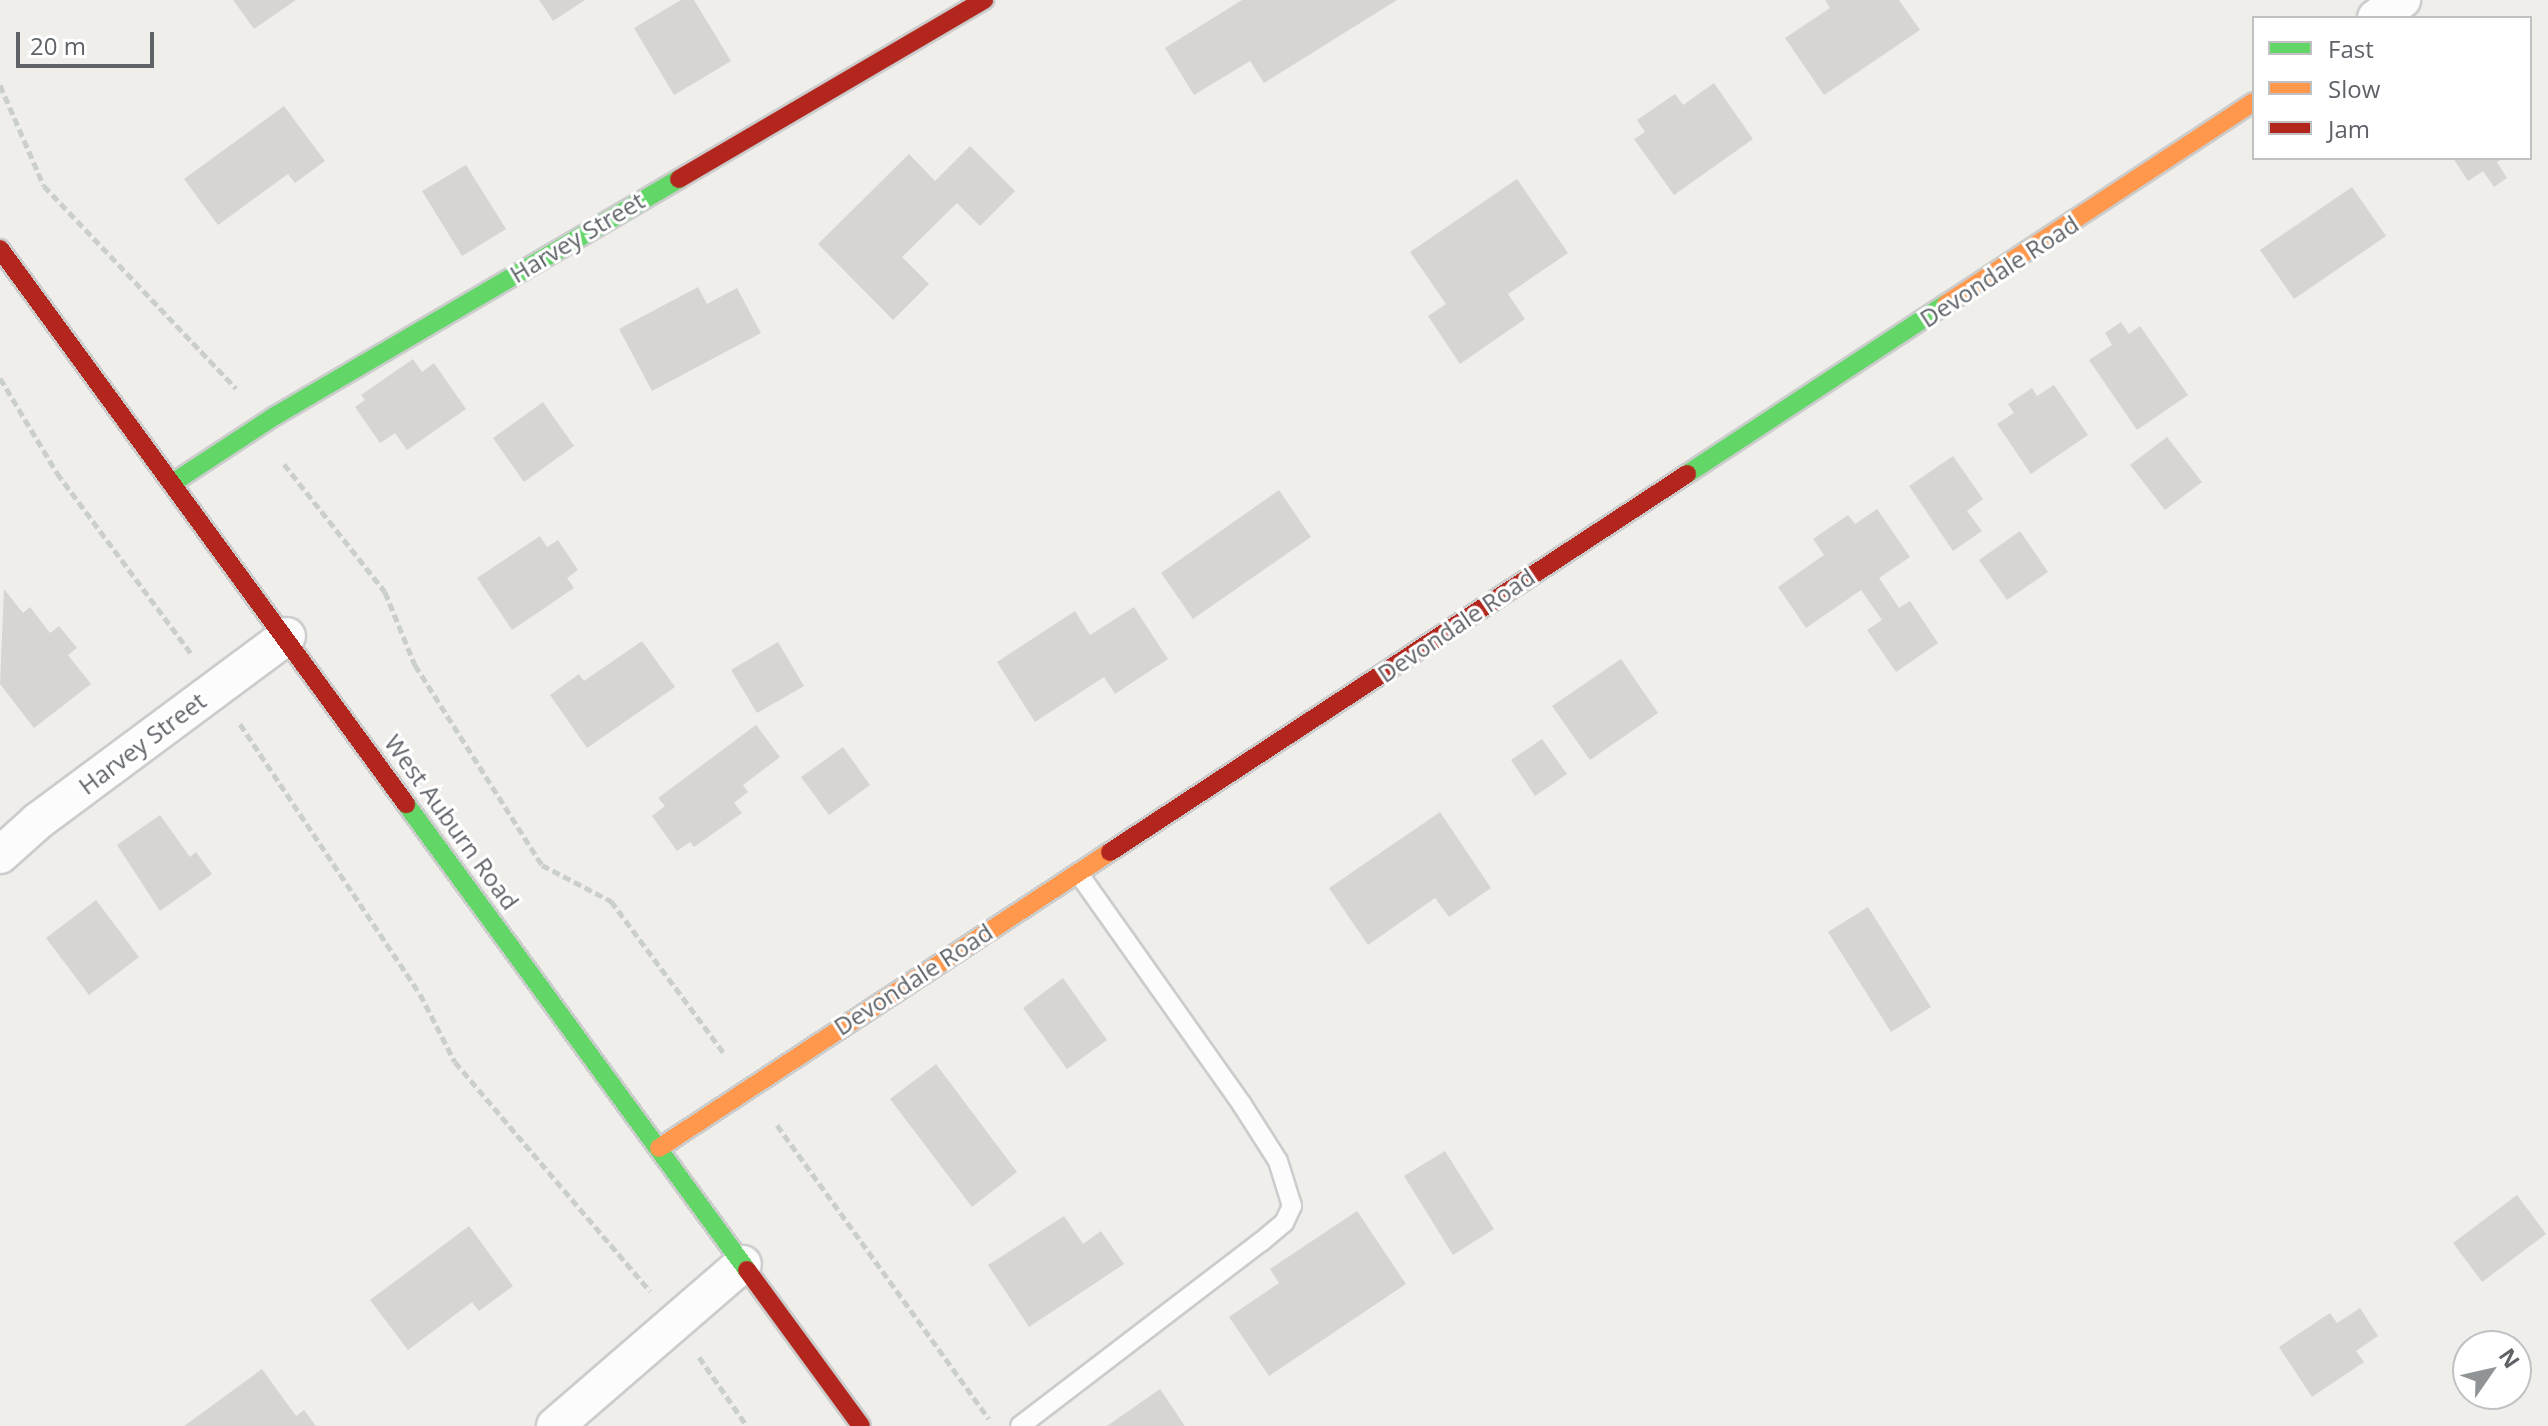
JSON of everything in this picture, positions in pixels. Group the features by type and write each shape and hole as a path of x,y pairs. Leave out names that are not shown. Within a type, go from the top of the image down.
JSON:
{"street":[{"name":"Harvey Street","path":"174,482 275,416 984,0"},
{"path":"2379,16 2402,0"},
{"name":"Devondale Road","path":"659,1148 2252,103"},
{"name":"West Auburn Road","path":"0,249 287,636 861,1426"},
{"name":"Harvey Street","path":"0,855 287,636"},
{"path":"555,1426 674,1320 743,1264"}],"lane":[{"path":"1020,1426 1261,1242 1284,1223 1292,1206 1278,1161 1241,1103 1078,873"}],"path":[{"path":"0,85 44,186 138,290 218,363 240,393"},
{"path":"0,378 57,473 216,688 420,994 455,1062 674,1320 747,1426"},
{"path":"278,456 385,592 415,665 542,865 611,901 995,1426"}],"building":[{"path":"233,0 296,0 254,29"},
{"path":"539,0 585,0 553,21"},
{"path":"681,0 694,0 731,61 674,95 634,28"},
{"path":"1242,0 1397,0 1264,83 1250,61 1194,95 1165,48"},
{"path":"1825,0 1899,0 1920,30 1824,95 1785,38 1830,8"},
{"path":"1714,83 1753,139 1674,195 1634,139 1645,132 1637,120 1675,94 1683,105"},
{"path":"284,106 325,161 295,183 288,174 218,225 184,179"},
{"path":"970,146 1015,191 980,226 957,203 902,257 929,284 893,320 818,244 909,154 935,181"},
{"path":"2454,160 2500,160 2497,162 2507,178 2494,187 2483,171 2468,181"},
{"path":"466,165 506,229 462,256 422,191"},
{"path":"1517,179 1568,253 1508,294 1525,319 1460,364 1428,316 1446,304 1410,252"},
{"path":"2352,187 2386,236 2294,299 2260,250"},
{"path":"698,287 707,304 737,288 761,333 652,391 619,329"},
{"path":"2121,322 2129,334 2140,326 2188,395 2137,430 2089,360 2112,345 2105,333"},
{"path":"413,359 422,372 434,363 466,409 407,450 395,433 380,443 355,407 365,400 361,395"},
{"path":"2054,385 2088,435 2031,474 1997,424 2014,413 2008,404 2032,388 2037,396"},
{"path":"543,402 574,446 524,482 493,438"},
{"path":"2167,437 2202,482 2165,510 2130,465"},
{"path":"1953,456 1983,499 1967,511 1982,531 1953,551 1909,486"},
{"path":"1279,490 1311,537 1193,619 1161,573"},
{"path":"1877,509 1910,557 1879,578 1899,608 1910,601 1938,643 1896,672 1867,630 1882,620 1861,590 1806,628 1778,587 1824,555 1813,539 1848,515 1855,524"},
{"path":"2020,531 2048,572 2007,600 1979,560"},
{"path":"540,536 547,547 558,540 578,570 567,578 574,588 512,630 477,578"},
{"path":"4,589 23,613 30,607 50,633 59,626 77,648 68,655 91,684 34,728 0,684"},
{"path":"1134,607 1168,659 1115,694 1104,677 1035,722 997,662 1075,611 1090,635"},
{"path":"642,641 675,687 587,748 550,695 579,674 584,681"},
{"path":"778,642 804,686 757,713 731,670"},
{"path":"1621,659 1658,713 1590,760 1552,706"},
{"path":"756,725 780,757 743,785 748,792 734,803 742,813 694,847 690,842 677,851 652,816 665,806 658,798"},
{"path":"1542,739 1567,774 1535,796 1511,760"},
{"path":"843,747 870,785 829,815 801,777"},
{"path":"1440,812 1491,888 1449,917 1435,898 1368,945 1329,888"},
{"path":"160,815 190,857 196,852 212,874 160,911 117,845"},
{"path":"96,900 139,957 89,995 46,938"},
{"path":"1868,907 1931,1007 1891,1032 1828,932"},
{"path":"1063,978 1107,1040 1067,1069 1023,1008"},
{"path":"936,1064 1017,1172 972,1207 890,1099"},
{"path":"1445,1151 1494,1229 1453,1255 1404,1176"},
{"path":"2517,1195 2546,1234 2482,1282 2453,1243"},
{"path":"1357,1211 1406,1284 1269,1376 1229,1317 1279,1283 1270,1269"},
{"path":"1064,1216 1083,1244 1101,1231 1124,1264 1029,1327 988,1265"},
{"path":"469,1226 513,1286 479,1311 472,1302 408,1350 370,1300"},
{"path":"2360,1308 2378,1336 2356,1351 2364,1362 2312,1397 2279,1347 2330,1313 2337,1323"},
{"path":"262,1369 296,1416 304,1410 316,1426 184,1426"},
{"path":"1160,1389 1185,1426 1107,1426"}],"traffic: fast":[{"path":"174,482 275,416 679,179"},
{"path":"1687,474 1946,304"},
{"path":"406,804 747,1270"}],"traffic: slow":[{"path":"1946,304 2252,103"},
{"path":"659,1148 1110,852"}],"traffic: jam":[{"path":"679,179 984,0"},
{"path":"0,249 406,804"},
{"path":"1110,852 1687,474"},
{"path":"747,1270 861,1426"}]}
